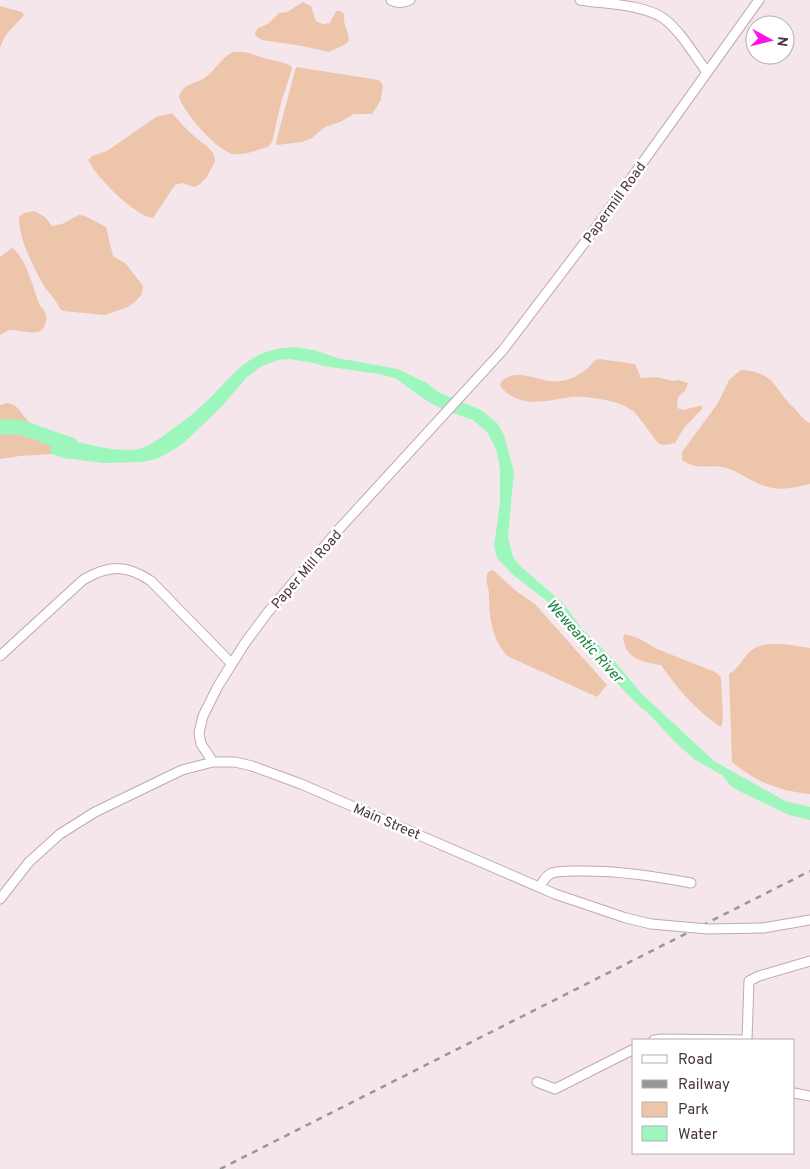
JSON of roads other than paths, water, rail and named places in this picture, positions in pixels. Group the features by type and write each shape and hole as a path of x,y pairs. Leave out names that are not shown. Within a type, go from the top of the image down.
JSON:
{"street":[{"path":"391,0 396,3 410,0"},
{"path":"580,0 639,9 664,18 674,28 707,72"},
{"name":"Papermill Road","path":"460,397 503,350 595,229 759,0"},
{"name":"Paper Mill Road","path":"213,762 201,744 199,734 203,716 245,643 268,612 340,528 460,397"},
{"path":"0,656 82,580 96,572 117,568 128,569 141,574 151,581 232,664"},
{"name":"Main Street","path":"0,899 29,862 60,834 95,812 182,770 213,762 235,762 252,766 301,784 539,887 626,918 672,927 716,930 763,928 810,920"},
{"path":"539,887 544,878 562,871 632,873 691,883"},
{"path":"747,1039 749,981 759,976 810,961"},
{"path":"537,1082 556,1089 632,1050"},
{"path":"795,1093 810,1096"}],"water":[{"path":"295,347 314,350 337,358 398,369 427,383 438,392 481,410 497,423 504,435 514,472 508,537 513,557 520,566 563,603 583,630 610,656 642,694 714,761 785,801 810,807 810,820 789,815 739,791 731,786 722,775 694,759 612,678 547,601 512,574 497,558 494,546 500,503 500,469 497,452 488,433 473,420 430,403 395,378 289,359 278,360 262,366 247,377 222,406 189,438 157,459 142,462 103,463 64,458 51,454 51,434 111,449 123,450 145,447 192,415 240,367 263,353"}],"waterway":[{"name":"Weweantic River","path":"0,427 20,427 71,445"}],"railway":[{"path":"220,1169 810,871"}]}
